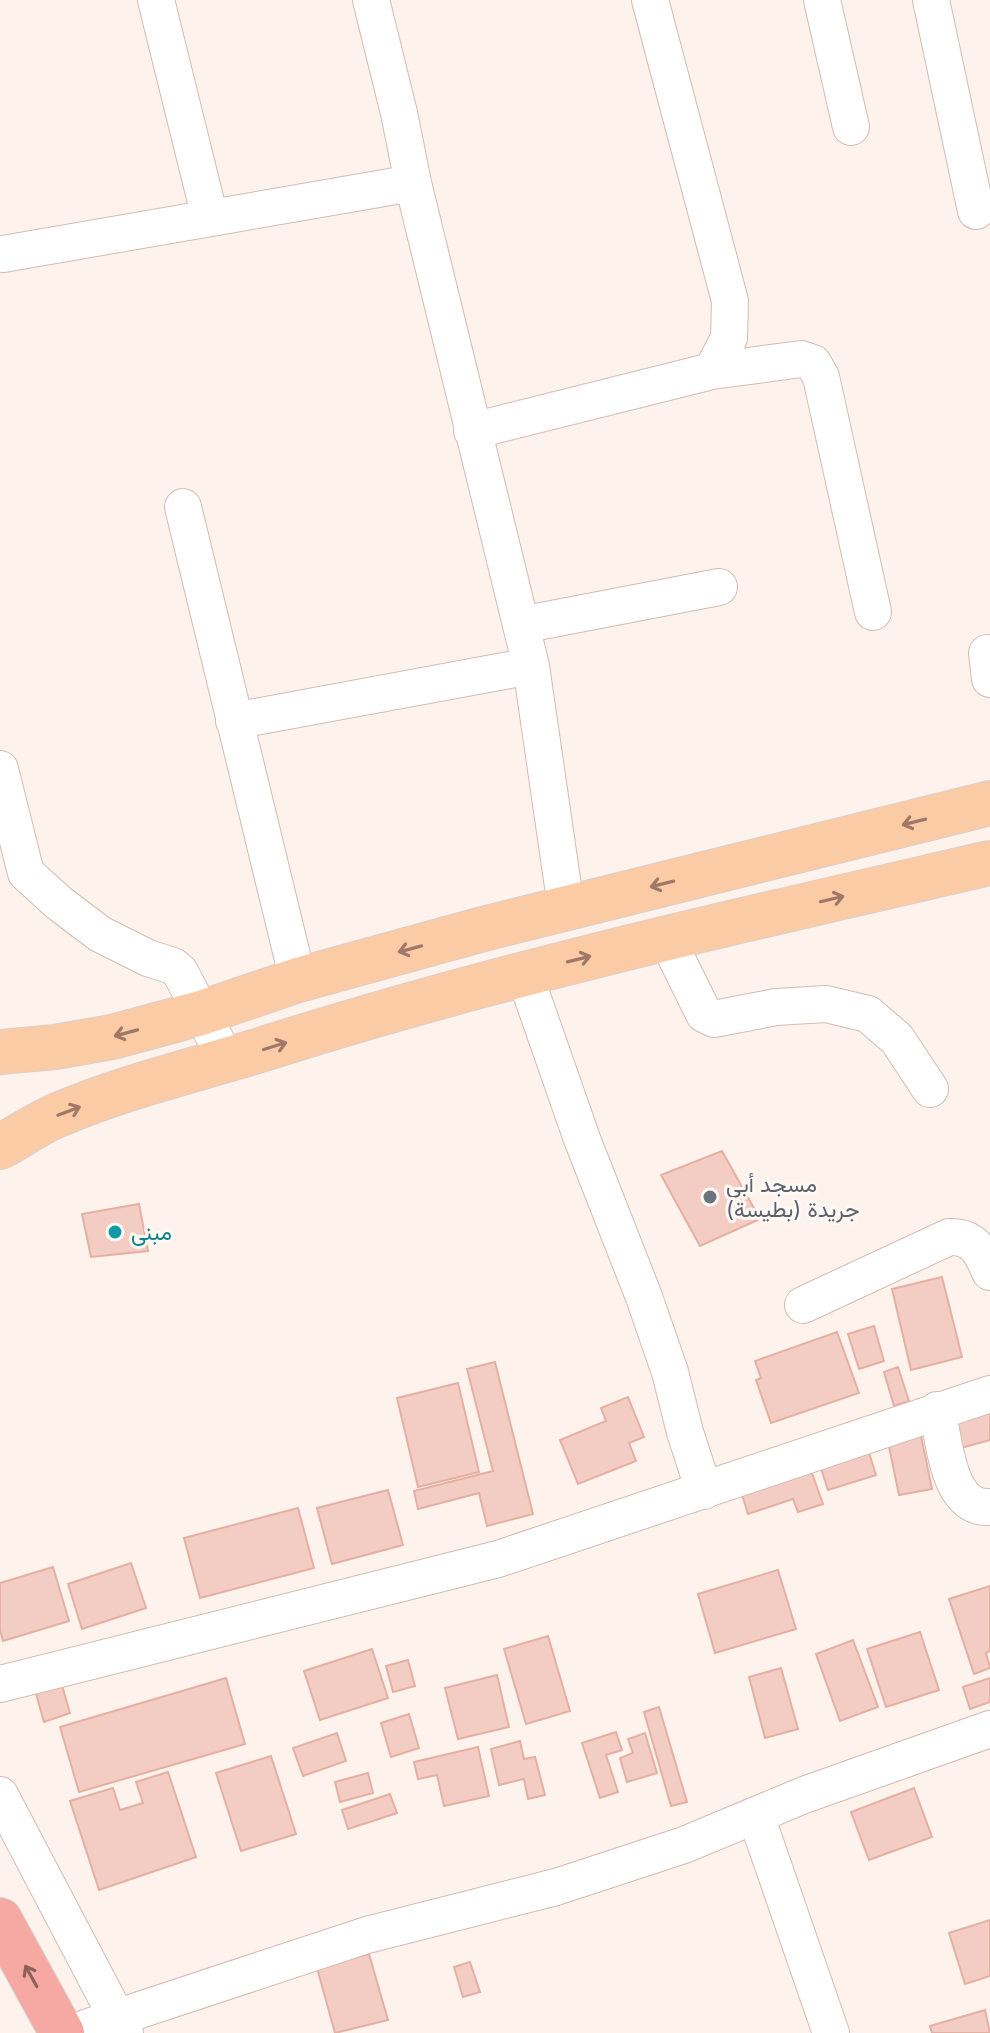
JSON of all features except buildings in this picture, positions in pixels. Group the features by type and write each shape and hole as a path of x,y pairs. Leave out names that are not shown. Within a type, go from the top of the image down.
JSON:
{"highway":[{"path":"0,1920 62,2033"}],"main road":[{"path":"0,1052 112,1037 201,1013 298,980 566,907 990,803"},
{"path":"0,1147 55,1116 120,1091 524,973 666,937 990,863"}],"street":[{"path":"156,0 210,218"},
{"path":"371,0 472,431 531,666 566,907"},
{"path":"650,0 730,301 729,338 712,371"},
{"path":"822,0 851,127"},
{"path":"931,0 976,211"},
{"path":"1,251 413,183"},
{"path":"472,431 712,371 801,359 813,363 821,377 873,612"},
{"path":"183,507 298,980"},
{"path":"521,625 719,587"},
{"path":"234,721 531,666"},
{"path":"0,769 13,869 100,934 148,958 173,966 186,981 227,1061"},
{"path":"666,937 704,1014 714,1019 776,1007 826,1004 868,1014 897,1039 930,1089"},
{"path":"524,973 582,1139 644,1297 670,1372 704,1491"},
{"path":"803,1305 949,1237 962,1237 975,1244 990,1272"},
{"path":"0,1684 498,1559 990,1394"},
{"path":"937,1410 959,1494 969,1504 990,1507"},
{"path":"70,2033 121,2026 367,1935 556,1887 684,1845 804,1795 990,1729"},
{"path":"0,1795 121,2026"},
{"path":"756,1816 831,2033"}],"place":[{"name":"مسجد أبي جريدة (بطيسة)","path":"710,1197"},
{"name":"مبنى","path":"115,1232"}]}
